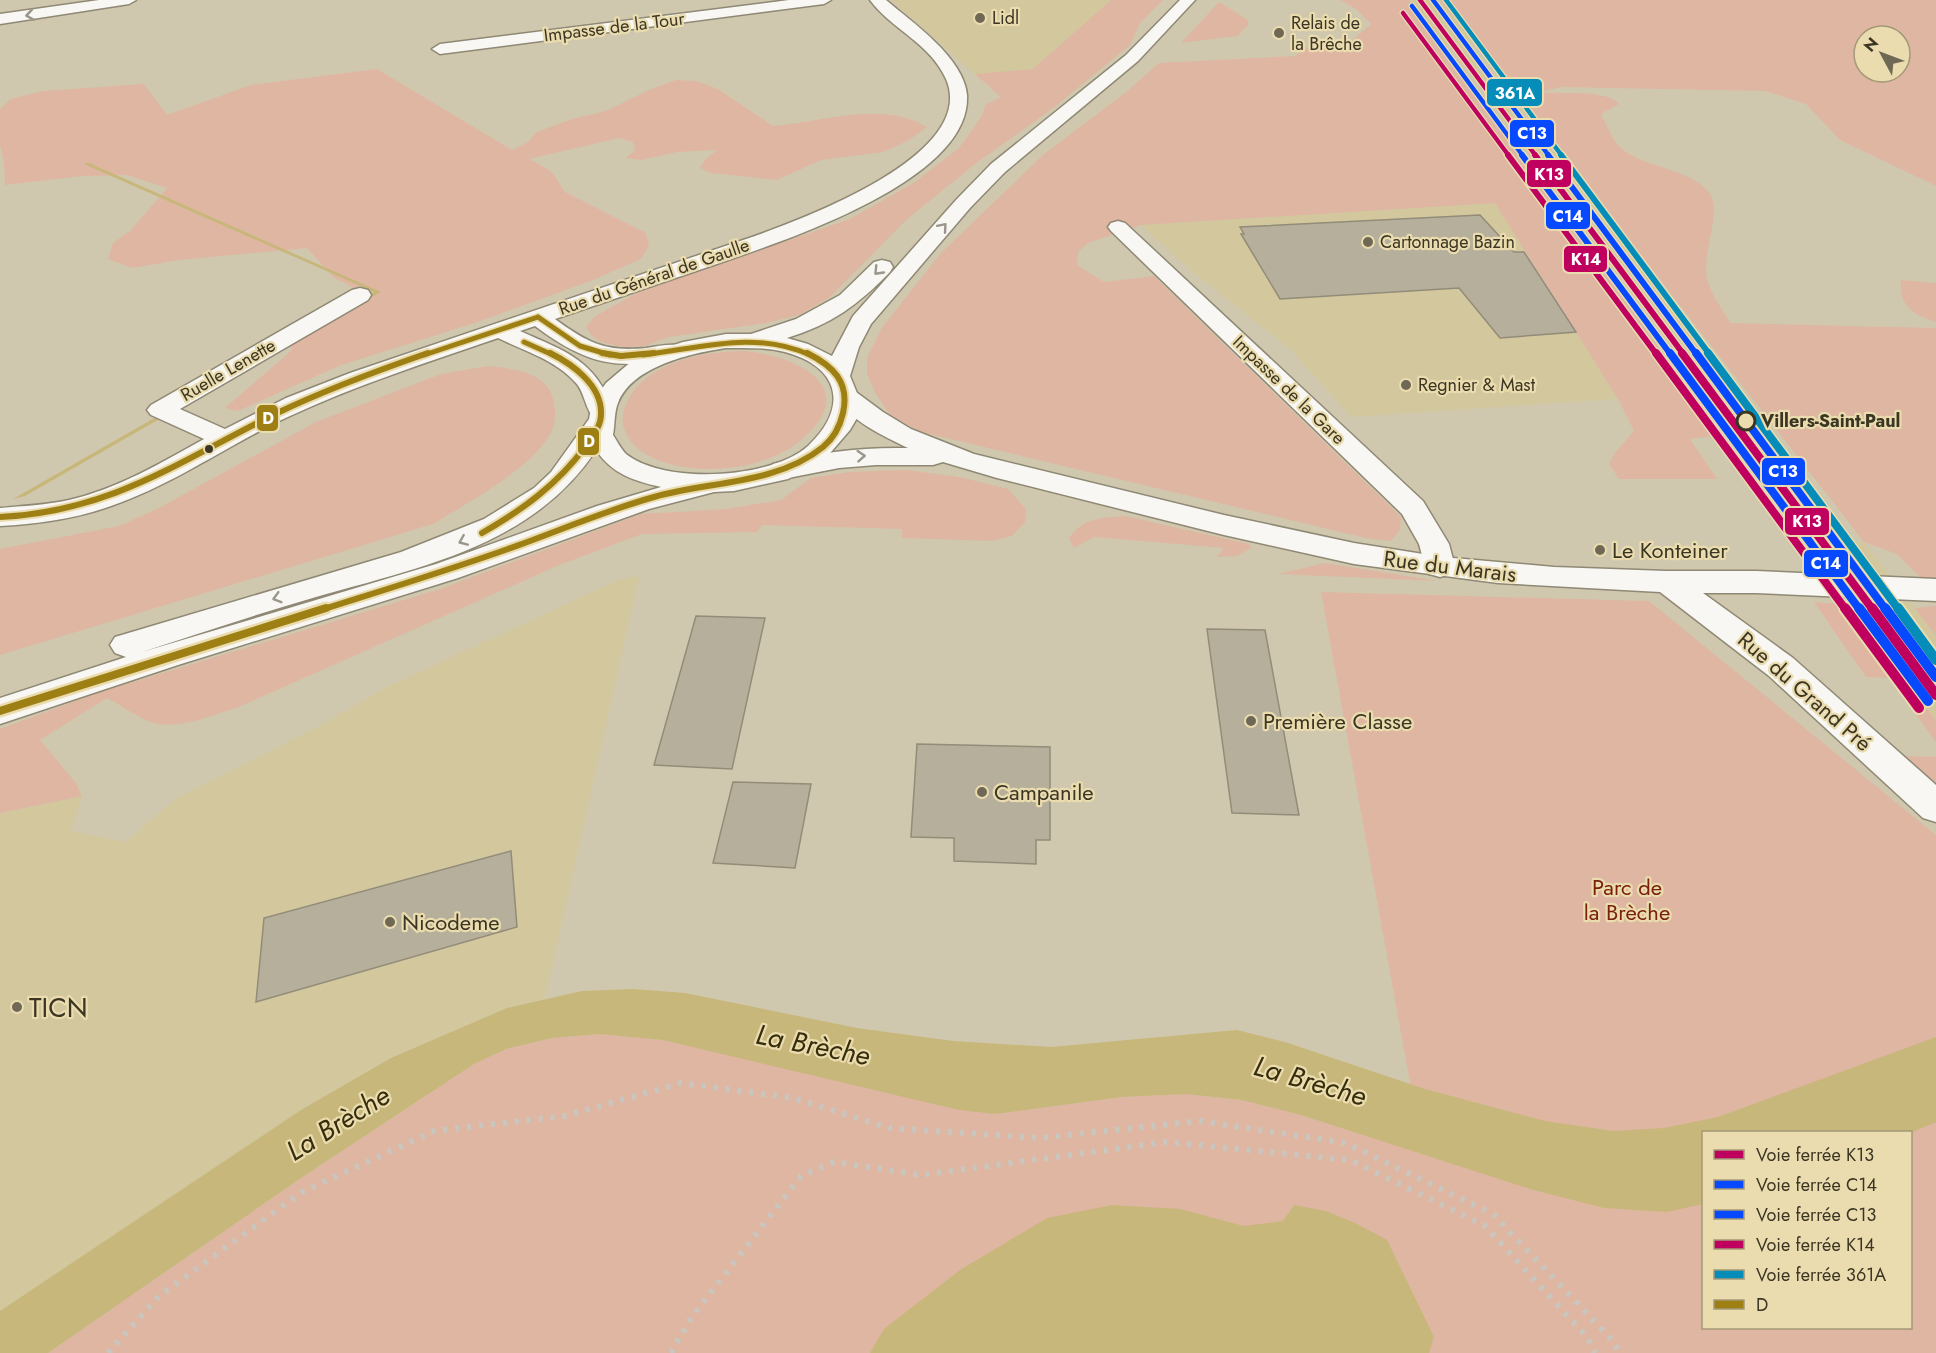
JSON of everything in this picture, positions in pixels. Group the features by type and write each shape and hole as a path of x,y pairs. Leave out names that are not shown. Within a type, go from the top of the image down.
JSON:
{"street":[{"path":"0,19 129,0"},
{"name":"Impasse de la Tour","path":"440,49 824,0"},
{"path":"0,711 140,664 449,570 651,498 705,485 738,483 783,470 807,458 832,437 845,413 842,387 854,333 870,310 988,178 1132,58 1188,0"},
{"name":"Rue du Général de Gaulle","path":"11,517 70,509 113,498 148,482 270,416 345,384 799,226 872,192 900,176 927,155 944,136 954,118 958,101 957,86 951,71 941,58 885,1"},
{"path":"751,341 806,324 849,300 964,182 1049,125"},
{"name":"Impasse de la Gare","path":"1118,227 1413,508 1427,528 1440,567"},
{"name":"Ruelle Lenette","path":"226,440 160,410 360,295"},
{"path":"538,317 579,345 598,353 632,356 675,351 713,343 751,341 776,344 808,354 826,364 842,387"},
{"path":"500,330 564,362 580,373 591,387 601,417 604,442 609,451 628,467 655,478 705,485"},
{"path":"0,688 169,631 405,561 476,536 515,515 546,493 570,468 601,417 609,395 623,380 652,361 675,351"},
{"name":"Rue du Marais","path":"842,387 865,414 895,433 974,463"},
{"name":"Rue du Marais","path":"783,470 811,463 877,455 932,457 974,463 1285,539 1440,567 1566,578 1667,582 1753,582 1936,590"},
{"name":"Rue du Grand Pré","path":"1667,582 1781,667 1936,807"}],"shaded area":[{"path":"891,0 1111,0 1001,97"},
{"path":"1409,0 1439,0 1475,42 1469,43 1854,542 1864,542 1936,636 1936,721 1783,513 1794,512 1449,45 1440,46"},
{"path":"1495,203 1618,399 1351,417 1291,350 1193,272 1141,225"},
{"path":"639,576 545,999 507,1008 391,1058 301,1110 0,1311 0,813 82,796 71,831 125,842 177,798 319,726 387,687 618,580"}],"green space":[{"path":"1111,0 1163,0 1140,23 1130,45 1052,109 979,161 906,220 830,297 800,315 765,323 669,337 645,346 623,347 601,342 592,336 586,327 594,317 637,293 850,219 915,182 959,148 982,116 985,105 1001,97 975,74 1033,69"},
{"path":"1340,0 1409,0 1721,435 1690,439 1717,479 1619,479 1609,464 1615,453 1634,431 1618,399 1495,203 1141,225 1088,243 1078,252 1077,265 1104,282 1154,276 1401,517 1400,530 1391,541 1366,538 921,432 890,415 876,394 867,374 867,358 881,329 940,254 1043,155 1125,93 1159,63 1295,56 1313,44 1348,44 1371,24 1356,9"},
{"path":"1439,0 1936,0 1936,186 1840,140 1806,104 1765,91 1560,87 1541,92 1593,94 1612,99 1619,104 1601,114 1622,149 1643,161 1682,174 1704,187 1711,196 1714,215 1706,272 1715,298 1730,323 1936,328 1936,578 1920,577 1897,554 1864,542 1475,42"},
{"path":"1219,2 1248,20 1248,25 1237,36 1181,43"},
{"path":"377,69 512,150 528,142 537,132 572,119 606,111 676,80 696,81 718,89 773,126 871,114 909,119 927,127 909,140 884,152 821,160 777,180 711,173 700,168 705,160 717,150 677,152 641,160 626,158 635,150 633,142 619,138 529,159 551,171 565,192 646,233 649,246 641,259 593,280 478,322 341,365 238,411 225,408 292,350 284,334 335,304 354,288 333,277 307,248 179,260 132,268 108,259 113,243 130,231 167,188 127,175 82,176 5,185 0,145 0,109 11,99 43,91 144,84 167,115 251,85"},
{"path":"1901,280 1936,283 1936,322 1920,316 1909,308 1902,296"},
{"path":"742,351 777,357 795,364 810,373 821,384 826,398 823,414 810,432 798,443 767,459 751,464 716,469 683,467 652,457 638,449 624,429 624,411 636,388 647,377 693,357"},
{"path":"488,366 527,373 544,383 550,390 555,411 550,433 539,449 505,479 433,524 0,655 0,549 119,526 159,508 316,422 441,374"},
{"path":"906,470 959,477 1008,489 1026,509 1025,522 1012,536 992,541 902,538 902,529 762,525 757,532 642,534 559,565 239,707 206,718 182,724 159,724 143,719 107,698 40,740 75,782 82,796 0,813 0,729 97,693 440,589 641,514 727,509 781,500 811,478 849,472"},
{"path":"1125,516 1249,544 1251,548 1237,556 1217,557 1224,548 1094,537 1074,548 1069,538 1087,522"},
{"path":"1325,563 1438,581 1278,574"},
{"name":"Parc de la Brèche","path":"1321,592 1649,601 1936,835 1936,1353 48,1353 304,1176 474,1064 506,1049 552,1038 599,1034 663,1040 995,1114 1122,1097 1186,1094 1242,1100 1301,1115 1423,1154"},
{"path":"1814,602 1852,605 1936,721 1936,742 1890,678 1866,677"},
{"path":"1936,606 1936,636 1915,608"},
{"path":"1904,756 1936,757 1936,786"}],"water":[{"path":"89,163 381,292 25,496 13,499 374,292 84,164"},
{"name":"La Brèche","path":"633,989 685,993 857,1028 953,1041 1051,1047 1237,1030 1285,1042 1425,1089 1545,1121 1613,1131 1664,1128 1718,1117 1936,1037 1936,1122 1912,1132 1702,1131 1702,1204 1667,1212 1604,1208 1530,1189 1301,1115 1242,1100 1186,1094 1122,1097 995,1114 959,1110 663,1040 599,1034 552,1038 506,1049 474,1064 304,1176 48,1353 0,1353 0,1311 301,1110 391,1058 507,1008 582,991"},
{"path":"1112,1205 1180,1209 1244,1226 1283,1221 1294,1205 1326,1211 1357,1224 1387,1240 1434,1337 1429,1353 870,1353 884,1329 960,1270 1047,1218"}],"building":[{"path":"1480,215 1514,252 1524,252 1576,332 1500,338 1459,288 1280,299 1241,234 1244,234 1240,227"},
{"path":"696,616 765,618 732,769 654,765"},
{"name":"Première Classe","path":"1207,629 1265,630 1299,815 1232,813"},
{"name":"Campanile","path":"917,744 1050,747 1050,840 1036,840 1036,864 954,861 954,838 911,837"},
{"path":"733,782 811,784 795,868 713,863"},
{"name":"Nicodeme","path":"511,851 517,927 256,1002 264,918"}],"railway":[{"path":"108,1353 159,1296 302,1192 434,1131 565,1116 681,1083 793,1098 889,1128 1040,1138 1200,1121 1346,1143 1493,1214 1614,1342 1619,1353"},
{"path":"671,1353 691,1318 801,1176 834,1162 921,1175 1166,1142 1350,1160 1484,1225 1588,1338 1595,1353"}],"rail line":[{"name":"K13","path":"1420,0 1936,695"},
{"name":"C13","path":"1433,0 1936,677"},
{"name":"361A","path":"1446,0 1936,660"},
{"name":"C14","path":"1412,6 1928,701"},
{"name":"K14","path":"1403,13 1919,708"}],"transit line":[{"name":"D","path":"0,517 54,512 102,499 161,474 303,401 390,367 538,317"},
{"name":"D","path":"0,711 112,674 450,570 653,497 770,473 799,462 824,447 840,427 846,400 839,379 823,363 795,349 780,344 731,341 644,355 610,355 580,346 538,317"},
{"name":"D","path":"482,533 512,516 540,496 565,473 591,439 601,417 601,407 597,397 580,372 557,357 524,342"}],"place":[{"name":"Lidl","path":"980,18"},
{"name":"Relais de la Brêche","path":"1279,33"},
{"name":"Cartonnage Bazin","path":"1368,242"},
{"name":"Regnier & Mast","path":"1406,385"},
{"name":"Villers-Saint-Paul","path":"1746,421"},
{"name":"Le Konteiner","path":"1600,550"},
{"name":"Première Classe","path":"1251,721"},
{"name":"Campanile","path":"982,792"},
{"name":"Nicodeme","path":"390,922"},
{"name":"TICN","path":"17,1007"}]}
